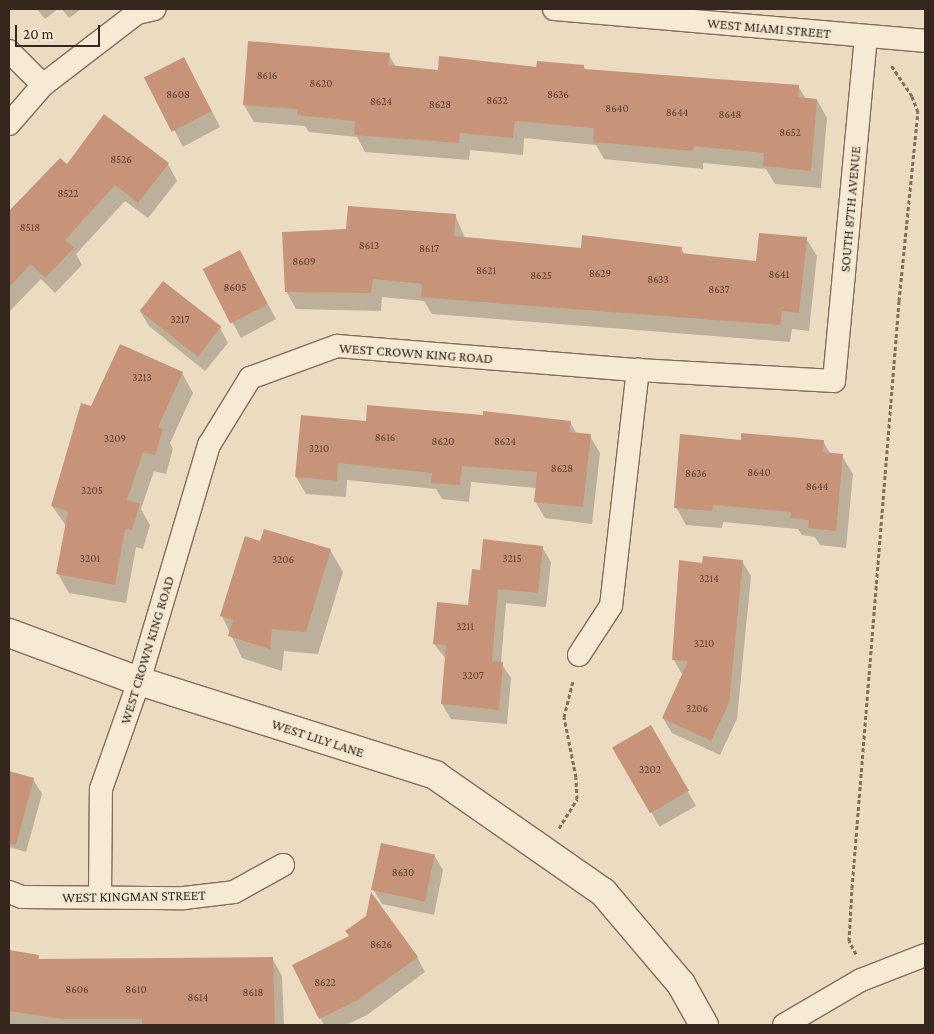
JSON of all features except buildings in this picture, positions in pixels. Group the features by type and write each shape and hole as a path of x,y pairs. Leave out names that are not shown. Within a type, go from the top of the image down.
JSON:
{"street":[{"path":"9,124 43,85 137,13 155,9"},
{"name":"WEST MIAMI STREET","path":"554,9 925,41"},
{"name":"SOUTH 87TH AVENUE","path":"834,381 866,36"},
{"path":"9,51 43,85"},
{"name":"WEST CROWN KING ROAD","path":"100,896 100,789 139,681 209,445 250,378 337,346 638,370 834,381"},
{"path":"579,655 611,606 638,370"},
{"name":"WEST LILY LANE","path":"9,633 139,681 435,775 604,892 681,984 704,1025"},
{"name":"WEST KINGMAN STREET","path":"9,892 22,897 184,898 234,892 284,865"},
{"path":"784,1025 867,977 925,955"}],"path":[{"path":"866,36 896,71 912,96 918,112 899,301 852,888 849,941 867,977"},
{"path":"542,849 571,812 577,799 576,777 564,717 579,655"}]}
